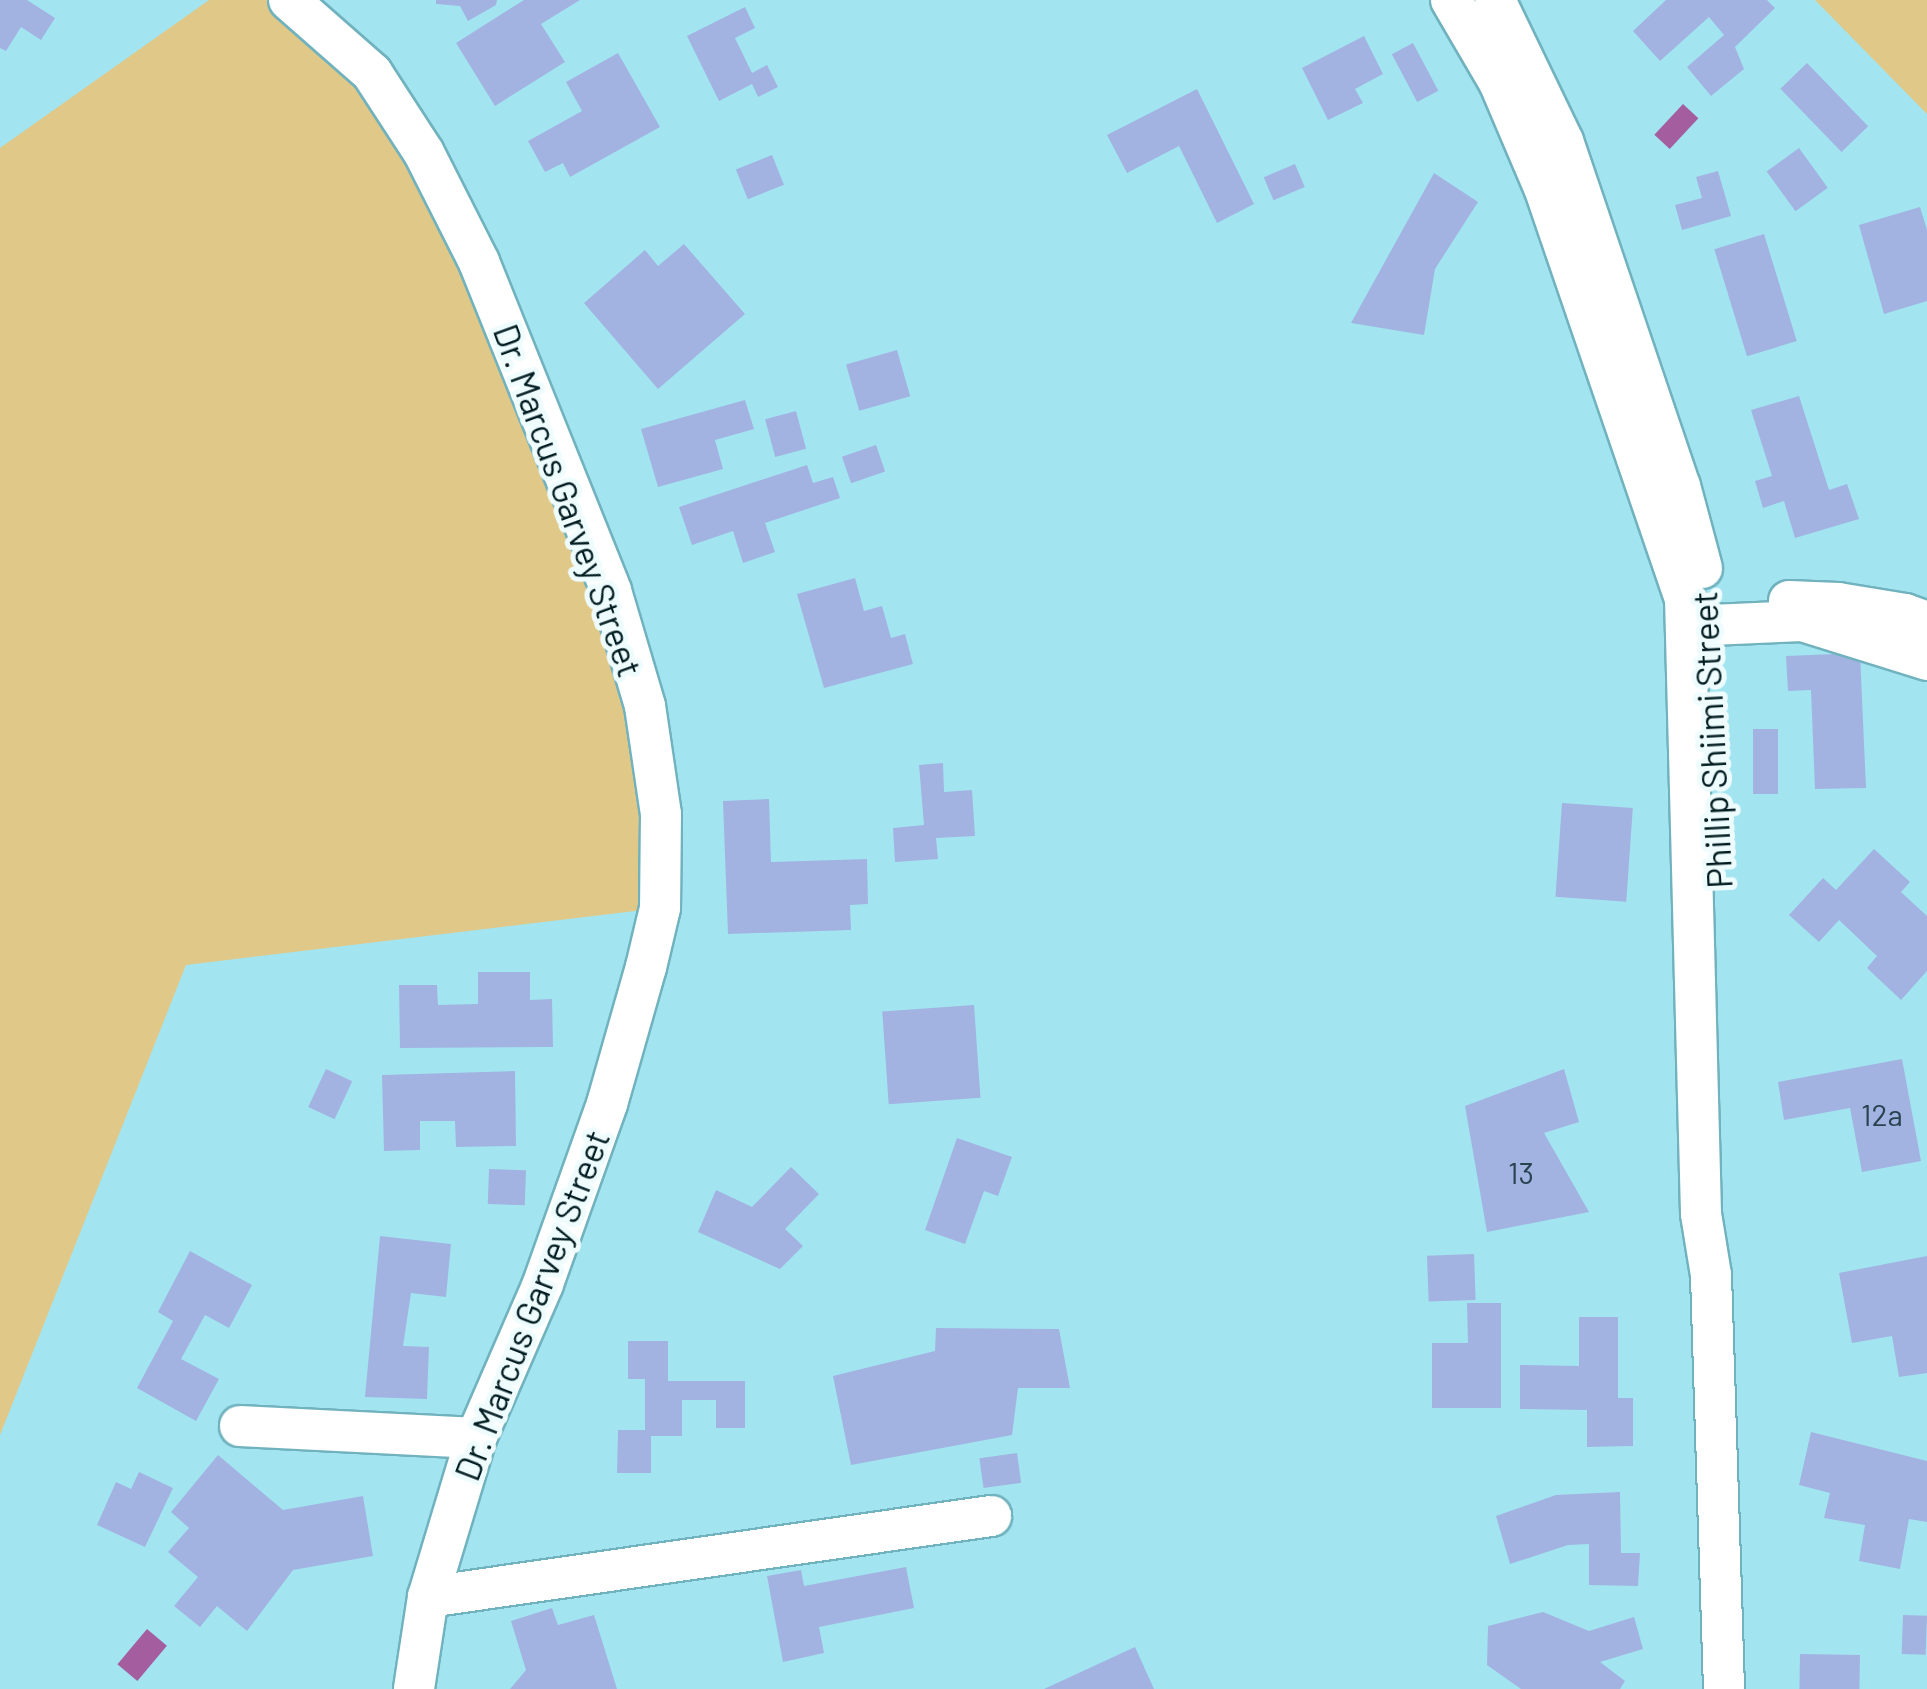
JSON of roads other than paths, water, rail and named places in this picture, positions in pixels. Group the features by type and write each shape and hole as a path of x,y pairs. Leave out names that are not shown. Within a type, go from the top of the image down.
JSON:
{"street":[{"name":"Dr. Marcus Garvey Street","path":"289,0 372,73 424,152 479,262 611,591 645,706 661,814 660,908 608,1104 543,1284 476,1438 428,1597 414,1689"},
{"name":"Phillip Shiimi Street","path":"1451,0 1499,82 1545,190 1699,611"},
{"name":"Phillip Shiimi Street","path":"1495,0 1563,141 1680,486 1699,611 1726,1214 1721,1251 1711,1275 1724,1689"},
{"path":"1699,611 1838,603 1906,614 1927,622"},
{"path":"1699,611 1802,621 1927,660"},
{"path":"240,1426 476,1438"},
{"path":"428,1597 991,1516"}]}
